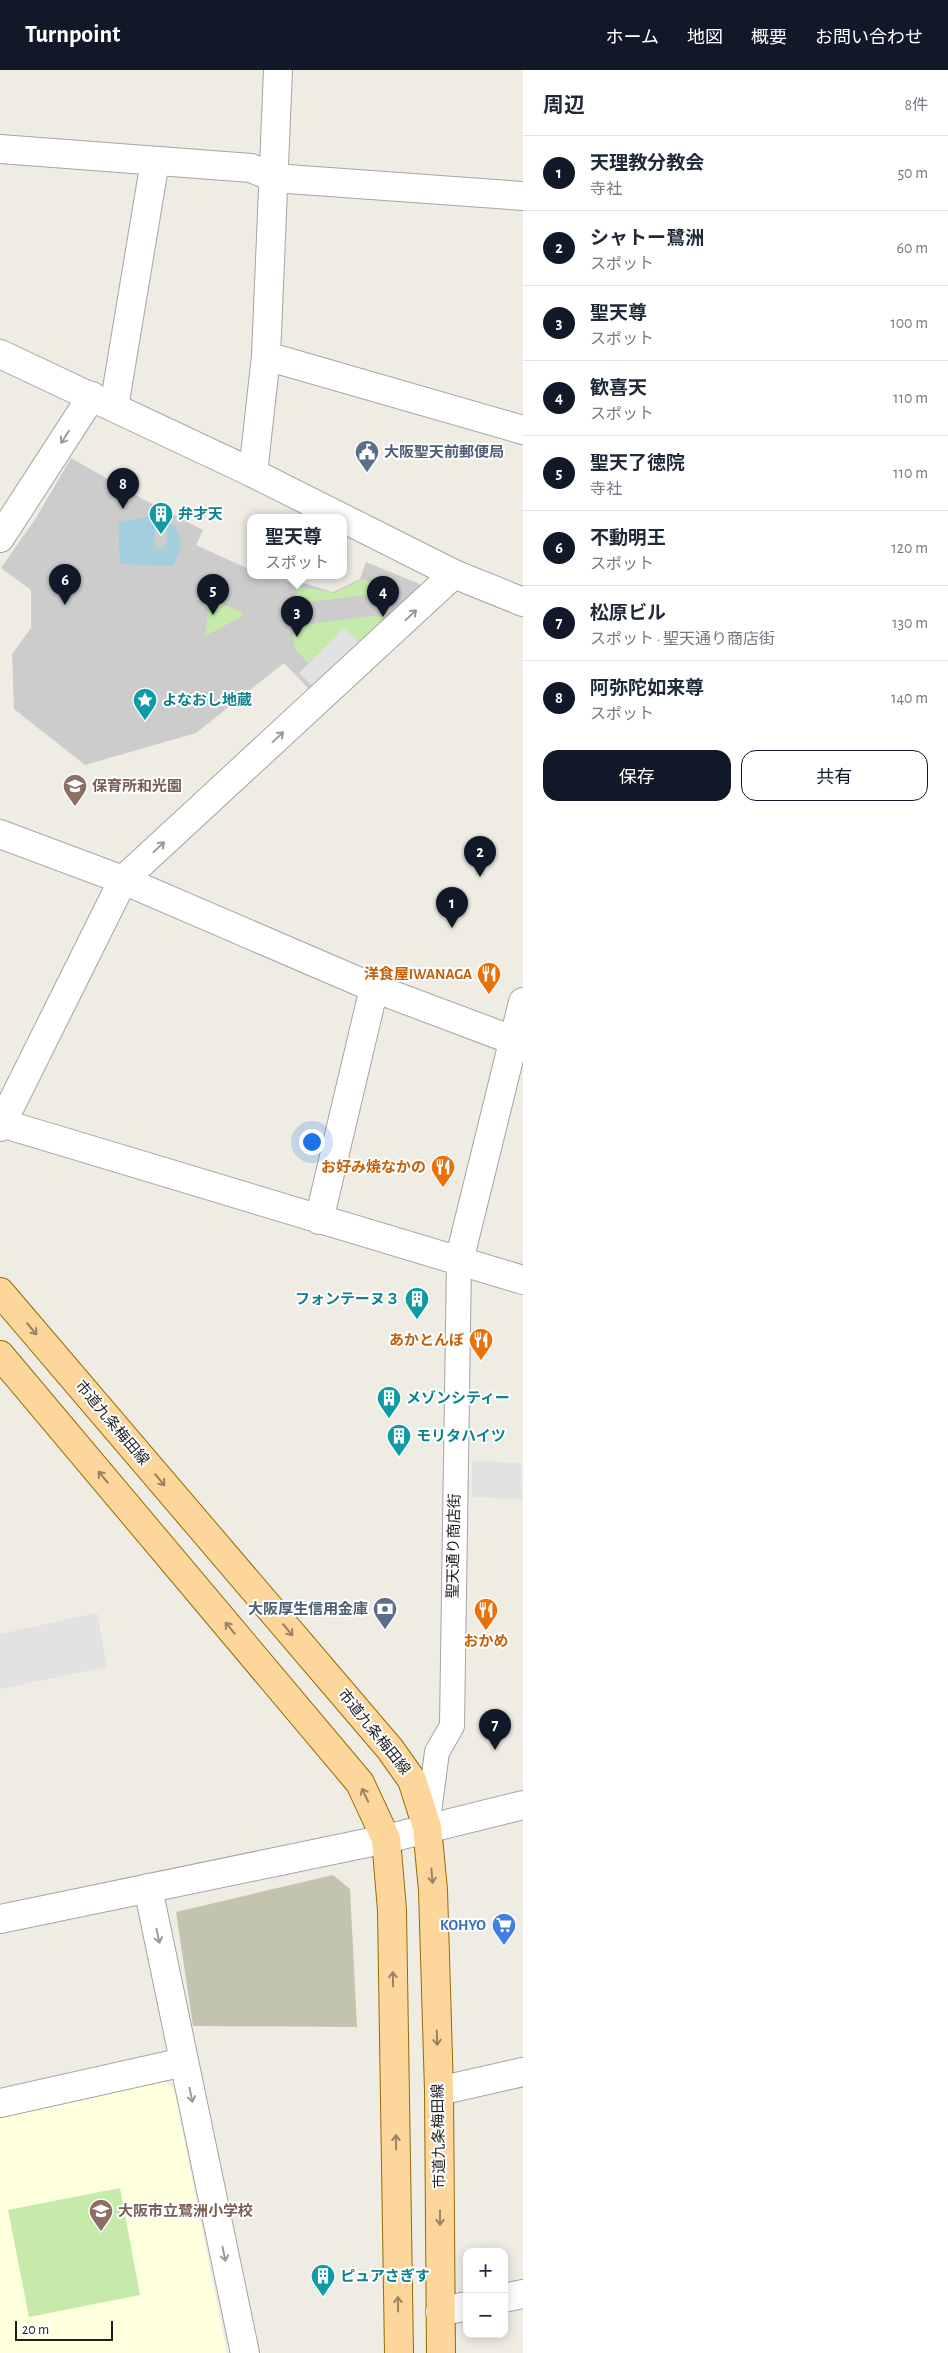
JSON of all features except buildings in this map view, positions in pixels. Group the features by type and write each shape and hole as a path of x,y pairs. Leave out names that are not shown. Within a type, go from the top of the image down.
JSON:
{"main road":[{"name":"市道九条梅田線","path":"0,1292 390,1749 412,1780 427,1827 433,1898 439,2091 441,2353"},
{"path":"0,1355 9,1379 360,1783 386,1839 392,1910 399,2353"}],"street":[{"path":"253,473 266,356 278,70"},
{"path":"0,149 251,168 274,178 523,196"},
{"path":"0,538 103,401 155,160"},
{"path":"0,354 103,401 335,514"},
{"path":"266,356 523,430"},
{"path":"347,520 454,574 523,602"},
{"path":"454,574 123,880 0,1125 523,1280"},
{"path":"0,834 123,880 374,988 518,1042"},
{"path":"319,1220 374,988"},
{"path":"459,1261 518,1042 523,1002"},
{"name":"聖天通り商店街","path":"427,1827 437,1752 452,1726 459,1261"},
{"path":"0,1920 386,1839 427,1827 523,1805"},
{"path":"148,1888 245,2353"},
{"path":"0,2103 184,2062"},
{"path":"439,2091 523,2072"},
{"path":"508,2297 523,2294"},
{"path":"440,2312 463,2307"}],"shaded area":[{"path":"71,458 141,498 203,530 196,545 247,568 247,579 291,579 333,592 360,579 366,562 427,587 313,693 284,663 196,733 85,765 14,709 12,654 31,628 31,590 1,568 36,518"},
{"path":"344,628 359,643 314,688 299,673"},
{"path":"472,1461 521,1463 522,1499 472,1497"},
{"path":"97,1613 107,1667 0,1689 0,1634"},
{"path":"333,1875 350,1889 357,2027 193,2026 176,1912"},
{"name":"大阪市立鷺洲小学校","path":"159,2077 174,2089 227,2353 0,2353 0,2110"}],"green space":[{"path":"363,579 386,589 378,594 298,603 296,586 335,593"},
{"path":"213,600 240,611 243,616 205,636 209,602"},
{"path":"380,615 388,616 359,643 344,628 308,663 295,649 292,635 302,625"},
{"path":"120,2188 140,2295 29,2317 8,2210"}],"water":[{"path":"153,516 175,526 180,546 173,566 120,564 118,522","holes":["159,526 165,528 168,534 167,541 163,549 158,549 154,545 155,529"]}],"place":[{"name":"大阪聖天前郵便局","path":"367,473"},
{"name":"阿弥陀如来尊","path":"123,509"},
{"name":"弁才天","path":"161,535"},
{"name":"不動明王","path":"65,605"},
{"name":"聖天了徳院","path":"213,615"},
{"name":"歓喜天","path":"383,617"},
{"name":"聖天尊","path":"297,637"},
{"name":"よなおし地蔵","path":"145,721"},
{"name":"保育所和光園","path":"75,807"},
{"name":"シャトー鷺洲","path":"480,877"},
{"name":"天理教分教会","path":"452,928"},
{"name":"洋食屋IWANAGA","path":"489,995"},
{"name":"お好み焼なかの","path":"443,1188"},
{"name":"フォンテーヌ３","path":"417,1320"},
{"name":"あかとんぼ","path":"481,1361"},
{"name":"メゾンシティー","path":"389,1419"},
{"name":"モリタハイツ","path":"399,1457"},
{"name":"大阪厚生信用金庫","path":"385,1630"},
{"name":"おかめ","path":"486,1631"},
{"name":"松原ビル","path":"495,1750"},
{"name":"KOHYO","path":"504,1946"},
{"name":"大阪市立鷺洲小学校","path":"101,2232"},
{"name":"ピュアさぎす","path":"323,2297"}]}
